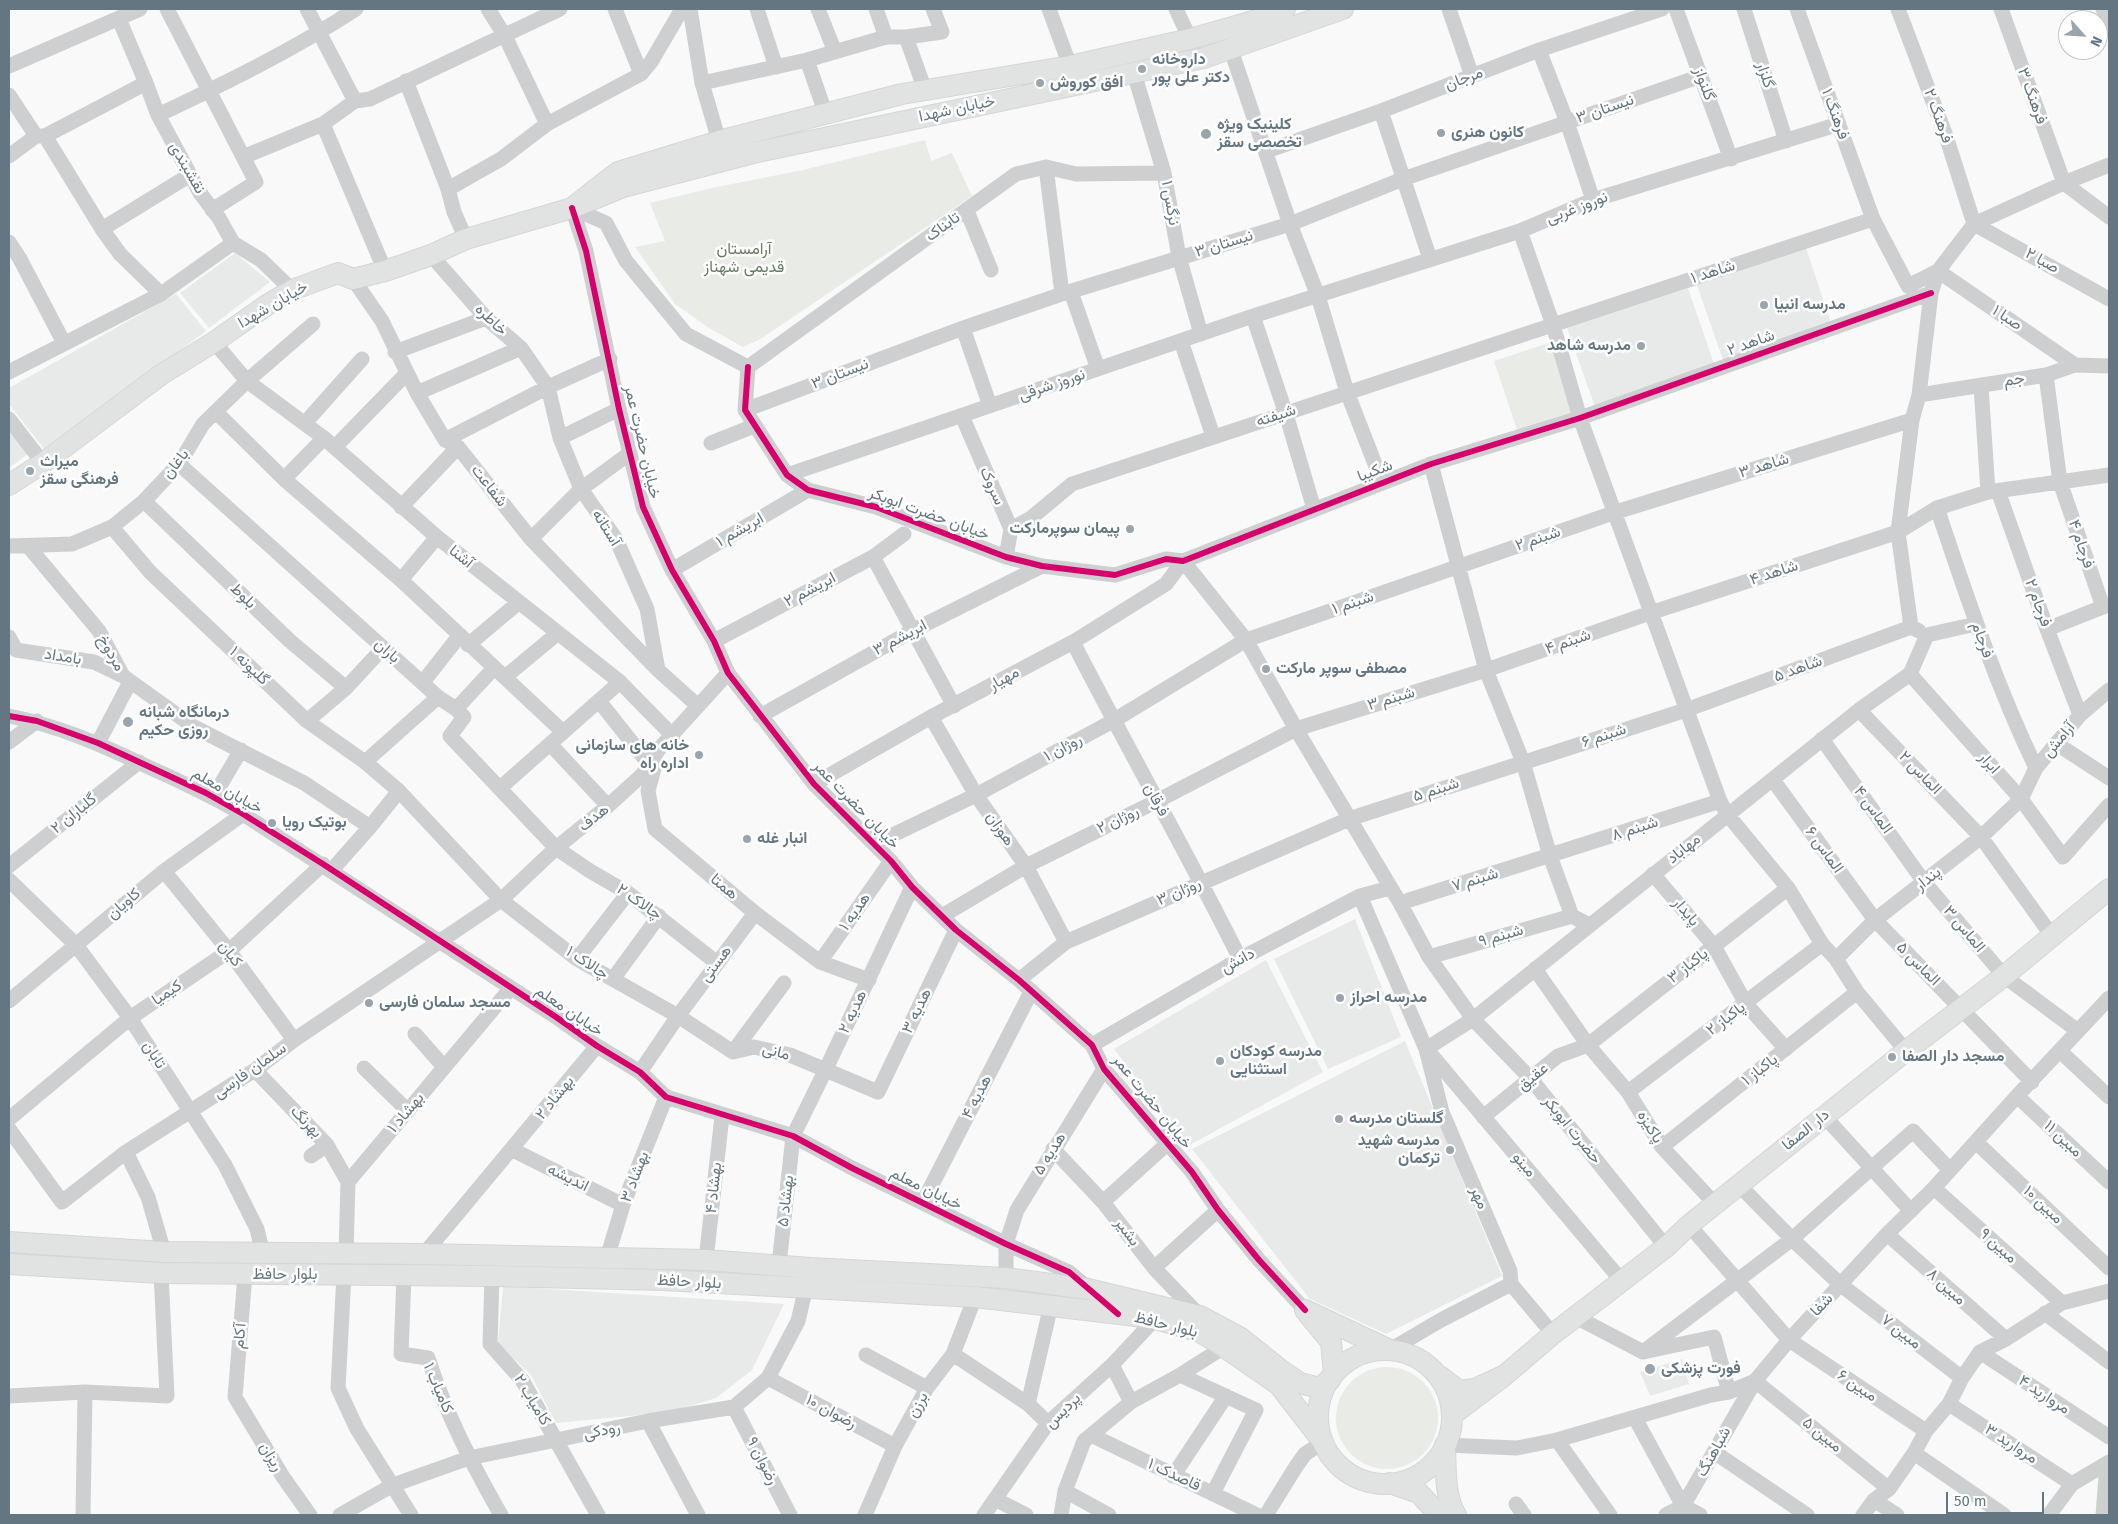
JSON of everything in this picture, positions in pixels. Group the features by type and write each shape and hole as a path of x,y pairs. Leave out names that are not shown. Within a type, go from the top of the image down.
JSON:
{"main road":[{"name":"خیابان شهدا","path":"572,208 618,172 719,141 826,112 925,90 1070,66 1190,39 1250,15 1285,9"},
{"name":"خیابان شهدا","path":"9,486 43,463 162,374 214,342 267,305 292,290 338,273 353,279 385,271 431,255 466,239 572,208 623,187 753,153 1204,58 1342,9"},
{"name":"دار الصفا","path":"1505,1375 1553,1334 1666,1247 1689,1225 1824,1116 2004,976 2109,889"},
{"name":"بلوار حافظ","path":"9,1242 164,1252 424,1254 706,1260 779,1265 808,1277 1155,1319 1200,1332 1279,1386 1323,1442"},
{"name":"بلوار حافظ","path":"9,1264 161,1273 245,1275 492,1276 663,1280 808,1277 1006,1278 1088,1289 1200,1316 1241,1338 1300,1383"},
{"path":"1305,1310 1331,1342 1332,1377 1320,1406 1319,1425 1323,1442 1337,1463 1351,1474 1367,1481 1390,1483 1419,1494 1439,1515"},
{"path":"1305,1310 1390,1350 1414,1356 1426,1363 1459,1391 1475,1389 1505,1375"},
{"path":"1300,1383 1313,1380 1328,1364 1331,1342"},
{"path":"1300,1383 1319,1388 1345,1364 1357,1356 1371,1351 1390,1350"},
{"path":"1390,1483 1411,1478 1429,1467 1445,1445 1451,1430 1452,1415 1448,1393 1436,1373"},
{"path":"1452,1415 1505,1375"},
{"path":"1445,1445 1448,1485 1452,1508 1456,1515"}],"street":[{"path":"9,66 113,17 140,9"},
{"path":"167,9 256,182 212,210"},
{"path":"307,9 355,102"},
{"path":"158,115 320,33 356,9"},
{"path":"488,9 505,36 546,124"},
{"path":"243,158 323,124 355,102 370,99 560,9"},
{"path":"614,9 641,74"},
{"path":"448,189 501,160 546,124 641,74 651,62 682,9"},
{"path":"690,9 702,83 719,141"},
{"path":"757,9 776,67"},
{"path":"818,9 835,52"},
{"path":"876,9 886,38"},
{"path":"702,83 807,60 886,38 942,32 933,9"},
{"path":"1049,9 1070,66"},
{"path":"1176,9 1190,39"},
{"path":"1449,9 1472,76"},
{"name":"مرجان","path":"1267,151 1381,111 1539,50 1662,9"},
{"name":"گلنواز","path":"1676,9 1731,159"},
{"name":"گلزار","path":"1744,9 1786,141"},
{"name":"فرهنگ ۱","path":"1797,9 1873,219 1908,286 1938,271"},
{"name":"فرهنگ ۲","path":"1898,9 1946,136 1974,224"},
{"name":"فرهنگ ۳","path":"2001,9 2064,183"},
{"path":"2103,9 2109,26"},
{"name":"نقشبندی","path":"113,17 146,83 158,115 190,175 233,243 261,260 292,290"},
{"path":"906,37 925,90"},
{"path":"1231,50 1267,151 1290,224 1318,296 1347,392 1382,482"},
{"path":"1539,50 1567,122 1593,200"},
{"path":"807,60 826,112"},
{"name":"نرگس ۱","path":"1134,73 1164,173 1180,257 1201,334"},
{"name":"نیستان ۳","path":"745,410 963,328 1066,293 1290,224 1404,179 1701,76"},
{"path":"406,81 448,189 454,212 466,239"},
{"path":"9,156 40,136 146,83"},
{"path":"9,95 40,136 120,254 161,294"},
{"path":"1381,111 1430,259"},
{"path":"323,124 385,271"},
{"name":"نوروز غربی","path":"1318,296 1520,231 1593,200 1731,159 1839,124"},
{"path":"1976,624 1927,635 1911,627 1898,532 1912,420 1919,394 1931,294 1938,271 1974,224 2064,183 2109,165"},
{"path":"1046,167 1066,293 1098,369"},
{"name":"تابناک","path":"748,367 1016,174 1046,167 1076,174 1164,173"},
{"path":"102,229 190,175"},
{"path":"2064,183 2109,217"},
{"path":"572,208 606,223 626,261 686,334 748,367 745,410"},
{"name":"خیابان حضرت عمر","path":"572,208 586,251 619,409 643,507 672,570 714,641 728,673 814,784 891,861 912,887 956,930 1019,980 1092,1045 1104,1069 1166,1144 1192,1172 1218,1210 1259,1260 1305,1310"},
{"path":"967,211 991,270"},
{"name":"شاهد ۱","path":"1553,325 1873,219"},
{"name":"صبا ۲","path":"1974,224 2109,299"},
{"path":"1520,231 1553,325 1580,418 1616,512 1650,613 1720,801 1727,814 1788,888 1822,944 1836,959 1857,992 1906,1051"},
{"path":"9,242 20,259 64,343"},
{"path":"9,372 161,294 233,243"},
{"name":"خاطره","path":"431,255 486,318 521,348 548,387"},
{"name":"صبا ۱","path":"1938,271 2075,365"},
{"name":"شفاعت","path":"353,279 382,320 395,352 416,393 452,443 530,539 658,670 698,706"},
{"name":"شاهد ۲","path":"1580,418 1931,294"},
{"name":"نوروز شرقی","path":"787,475 1253,316 1318,296"},
{"path":"1253,316 1286,414 1314,509"},
{"path":"395,352 486,318"},
{"name":"باغان","path":"9,546 72,544 112,527 144,501 179,464 203,424 247,381 312,324"},
{"name":"شیفته","path":"1011,528 1031,518 1072,484 1553,325"},
{"path":"963,328 990,406"},
{"path":"1181,341 1214,436"},
{"name":"آشنا","path":"214,342 247,381 305,423 437,537 620,682 673,736"},
{"path":"416,393 521,348"},
{"path":"305,423 362,360"},
{"path":"401,507 452,443 548,387 610,360"},
{"name":"جم","path":"1919,394 2046,375 2075,365 2109,366"},
{"path":"284,479 329,443 407,373"},
{"path":"2046,375 2060,482"},
{"name":"فرجام ۲","path":"1981,386 1993,491 2080,716"},
{"name":"آستانه","path":"548,387 560,438 581,489 616,539 647,609 658,670"},
{"path":"560,438 619,409"},
{"name":"خیابان حضرت ابوبکر","path":"745,410 787,475 808,490 876,507 1006,557 1042,566 1115,575 1166,558 1183,561"},
{"path":"216,412 284,479 401,580 562,731"},
{"name":"سروک","path":"962,416 1011,528"},
{"name":"شکیبا","path":"1183,561 1431,464 1580,418"},
{"path":"9,419 43,463"},
{"name":"شاهد ۳","path":"1616,512 1912,420"},
{"path":"711,444 754,426"},
{"path":"530,539 581,489 630,453"},
{"name":"باران","path":"179,464 438,697 456,709"},
{"path":"1431,464 1486,670 1523,762 1550,856 1572,916 1589,925"},
{"name":"شاهد ۴","path":"1650,613 1898,532 1937,508 1993,491 2109,475"},
{"name":"فرجام ۴","path":"2047,629 2103,607 2060,482"},
{"name":"ابریشم ۱","path":"672,570 808,490"},
{"name":"بلوط","path":"144,501 290,641 346,688"},
{"name":"فرجام","path":"1937,508 1976,624 2009,712 2036,768"},
{"name":"شبنم ۲","path":"1460,567 1616,512"},
{"name":"گلپونه ۱","path":"112,527 150,572 307,721 365,762 399,791"},
{"path":"1006,557 1011,528"},
{"name":"ابریشم ۲","path":"714,641 873,556 904,534"},
{"path":"401,580 437,537"},
{"name":"مردوخ","path":"28,546 99,632 126,679 194,727 304,784 370,827"},
{"path":"873,556 954,706"},
{"name":"حضرت ابوبکر","path":"1183,561 1246,640 1296,729 1400,903 1429,957 1473,1019 1531,1078 1666,1247"},
{"name":"مهیار","path":"814,784 932,717 1073,642 1166,584 1183,561"},
{"name":"ابریشم ۳","path":"760,716 912,631 1042,566"},
{"name":"شبنم ۱","path":"1246,640 1460,567"},
{"path":"423,682 464,640 518,603"},
{"name":"شبنم ۴","path":"1486,670 1650,613"},
{"name":"شاهد ۵","path":"1686,710 1911,627"},
{"path":"556,848 450,736 464,717 456,709 500,673 558,633"},
{"path":"1910,674 1927,635"},
{"name":"بامداد","path":"9,637 16,650 94,662 126,679"},
{"name":"روژان ۱","path":"874,844 976,795 1114,721 1246,640"},
{"name":"فرقان","path":"1073,642 1202,882 1240,959"},
{"path":"307,721 346,688 383,648"},
{"name":"شبنم ۳","path":"1296,729 1486,670"},
{"name":"هدف","path":"440,942 502,900 556,848 608,806 643,774 659,749 673,736 728,673"},
{"name":"مهاباد","path":"1426,1049 1473,1019 1858,710 1910,674"},
{"name":"ابرار","path":"1910,674 2021,799 2063,858 2109,805"},
{"path":"98,743 126,679"},
{"path":"500,788 562,731 620,682"},
{"name":"آرامش","path":"2021,799 2036,768 2080,716 2109,690"},
{"path":"365,762 438,697"},
{"path":"599,701 649,764"},
{"name":"شبنم ۶","path":"1523,762 1686,710"},
{"name":"الماس ۲","path":"1858,710 1981,837 2052,936"},
{"name":"خیابان معلم","path":"9,716 36,721 98,743 206,793 243,814 556,1017 597,1046 640,1072 666,1096 722,1116 792,1136 852,1168 1006,1244 1069,1272 1118,1314"},
{"name":"هوزان","path":"932,717 976,795 1026,866 1066,942"},
{"path":"9,742 36,721"},
{"name":"روژان ۲","path":"942,916 1026,866 1296,729"},
{"name":"الماس ۴","path":"1822,739 1924,882"},
{"path":"550,744 608,806"},
{"path":"2058,744 2109,778"},
{"name":"همتا","path":"659,749 648,791 655,830 755,913 820,962 868,980"},
{"path":"218,789 241,750"},
{"name":"گلباران ۲","path":"9,866 139,762"},
{"name":"شبنم ۵","path":"1349,819 1523,762"},
{"name":"الماس ۶","path":"1773,780 1875,920"},
{"name":"کیمیا","path":"9,1119 130,1018 229,951 327,868 370,827 399,791"},
{"name":"چالاک ۱","path":"399,791 502,900 577,959 678,1016"},
{"name":"پندار","path":"1836,959 1875,920 1981,837 2021,799"},
{"name":"شبنم ۸","path":"1550,856 1720,801"},
{"name":"کاویان","path":"9,1000 164,870 243,814"},
{"name":"روژان ۳","path":"1019,980 1066,942 1349,819"},
{"name":"چالاک ۲","path":"556,848 628,893 716,963"},
{"name":"شبنم ۷","path":"1400,903 1550,856"},
{"name":"هدیه ۱","path":"820,962 891,861"},
{"name":"کیان","path":"164,870 229,951 294,1040"},
{"name":"پایدار","path":"1653,874 1714,946 1746,1004 1786,1049"},
{"name":"تابان","path":"9,880 76,945 130,1018 233,1181 257,1229 263,1254"},
{"name":"الماس ۳","path":"1924,882 2004,976 2078,1031"},
{"name":"هدیه ۲","path":"792,1136 826,1071 912,887"},
{"name":"دانش","path":"1092,1045 1240,959 1360,896 1390,888"},
{"name":"پاکباز ۳","path":"1588,1045 1788,888"},
{"path":"577,959 628,893"},
{"path":"1360,896 1426,1049"},
{"name":"هستی","path":"640,1072 716,963 755,913"},
{"path":"613,980 659,916"},
{"name":"شبنم ۹","path":"1429,957 1572,916"},
{"name":"الماس ۵","path":"1875,920 2032,1082"},
{"name":"هدیه ۳","path":"878,1092 956,930"},
{"name":"سلمان فارسی","path":"9,1129 62,1202 126,1152 255,1070 294,1040 440,942"},
{"name":"پاکباز ۲","path":"1628,1092 1746,1004 1822,944"},
{"name":"پاکیزه","path":"1535,969 1588,1045 1628,1092 1662,1147 1716,1205"},
{"path":"678,1016 733,1052 784,983"},
{"name":"بهشاد ۱","path":"348,1182 510,988"},
{"name":"هدیه ۴","path":"923,1202 1031,992"},
{"name":"پاکباز ۱","path":"1662,1147 1857,992"},
{"name":"شفا","path":"1445,1445 1517,1448 1558,1440 1711,1395 1729,1392 1755,1381 1789,1340 1887,1234 1934,1188 2078,1031 2106,1008"},
{"path":"415,1034 444,1067"},
{"name":"عقیق","path":"1483,1117 1558,1056 1588,1045"},
{"name":"بهشاد ۲","path":"424,1254 597,1046"},
{"name":"مانی","path":"733,1052 754,1047 790,1055 878,1092"},
{"name":"مینو","path":"1426,1049 1621,1280"},
{"name":"مهر","path":"1426,1049 1442,1112 1510,1271 1511,1284 1553,1334"},
{"path":"2060,1051 2109,1097"},
{"path":"364,1068 408,1110"},
{"name":"هدیه ۵","path":"1006,1278 1006,1244 1017,1210 1104,1069"},
{"name":"بهرنگ","path":"255,1070 327,1145 348,1182"},
{"name":"بهشاد ۳","path":"607,1258 623,1205 666,1096"},
{"name":"مبین ۱۱","path":"2017,1096 2109,1182"},
{"name":"بهشاد ۴","path":"706,1260 722,1116"},
{"path":"1824,1116 1911,1211"},
{"path":"1643,1352 1792,1240 1913,1131 1950,1170"},
{"name":"بهشاد ۵","path":"779,1265 792,1136"},
{"name":"مبین ۱۰","path":"1976,1142 2109,1268"},
{"path":"1103,1202 1166,1144"},
{"path":"311,1156 327,1145"},
{"name":"بشیر","path":"1053,1149 1103,1202 1154,1268 1200,1316"},
{"name":"اندیشه","path":"512,1150 623,1205"},
{"path":"126,1152 148,1197 164,1252"},
{"path":"346,1254 348,1182"},
{"name":"مبین ۷","path":"1739,1185 1792,1240 1841,1285 1962,1378"},
{"name":"مبین ۹","path":"1934,1188 2062,1303"},
{"path":"1154,1268 1218,1210"},
{"name":"مبین ۶","path":"1689,1225 1789,1340 1926,1431"},
{"name":"مبین ۸","path":"1887,1234 2006,1339"},
{"path":"9,1396 85,1392 167,1396 161,1273"},
{"name":"آکام","path":"235,1397 245,1275"},
{"path":"344,1275 338,1388 357,1429 411,1515"},
{"name":"کامیاب ۱","path":"404,1275 401,1354 428,1358 440,1396 469,1458"},
{"name":"کامیاب ۲","path":"492,1276 490,1344 522,1380 598,1515"},
{"path":"734,1407 768,1378 798,1320 808,1277"},
{"path":"1390,1350 1441,1320 1511,1284"},
{"path":"1863,1515 1874,1500 1889,1490 1914,1454 1926,1431 1949,1404 1962,1378 1980,1352 2006,1339 2062,1303 2108,1293"},
{"name":"برزن","path":"865,1515 895,1446 927,1388 954,1354 975,1297"},
{"path":"1028,1404 1051,1305"},
{"path":"2045,1313 2109,1362"},
{"path":"1576,1317 1643,1352 1714,1337 1729,1392"},
{"name":"پردیس","path":"984,1515 1048,1423 1112,1365 1155,1319"},
{"path":"1061,1515 1065,1491 1084,1441 1131,1402 1180,1375 1224,1347"},
{"name":"مروارید ۴","path":"1980,1352 2109,1437"},
{"path":"954,1354 1028,1404 1048,1423"},
{"path":"866,1355 927,1388"},
{"path":"1112,1365 1131,1402"},
{"path":"1180,1375 1256,1410 1213,1493"},
{"name":"رضوان ۱۰","path":"768,1378 895,1446"},
{"name":"شباهنگ","path":"1684,1506 1755,1381"},
{"name":"مبین ۵","path":"1755,1381 1889,1490"},
{"path":"83,1515 85,1392"},
{"path":"1173,1476 1226,1396"},
{"name":"ریزان","path":"235,1397 283,1477 310,1515"},
{"name":"مروارید ۳","path":"1949,1404 2072,1484"},
{"name":"رودکی","path":"340,1515 393,1485 469,1458 648,1421 734,1407"},
{"name":"رضوان ۹","path":"734,1407 790,1515"},
{"path":"1635,1418 1684,1506 1700,1515"},
{"path":"648,1421 698,1515"},
{"name":"قاصدک ۱","path":"1091,1435 1257,1515"},
{"path":"1558,1440 1610,1515"},
{"path":"1266,1515 1305,1454 1323,1442"},
{"path":"1714,1452 1807,1515"},
{"path":"1914,1454 2004,1515"},
{"path":"469,1458 501,1515"},
{"path":"2049,1515 2072,1484 2108,1462"},
{"path":"2103,1515 2108,1462"},
{"path":"1065,1491 1109,1515"},
{"path":"995,1499 1026,1515"},
{"path":"1874,1500 1897,1515"},
{"path":"1666,1515 1684,1506"}],"shaded area":[{"name":"مدرسه انبیا","path":"1806,248 1832,326 1724,363 1697,285"},
{"path":"235,253 270,282 209,328 180,293"},
{"name":"مدرسه شاهد","path":"1688,288 1714,364 1595,407 1567,328"},
{"path":"176,294 206,331 45,450 9,404 9,388"},
{"path":"9,428 28,454 9,468"},
{"name":"مدرسه احراز","path":"1355,919 1401,1037 1328,1069 1274,959"},
{"name":"مدرسه کودکان استثنایی","path":"1266,960 1323,1072 1188,1146 1114,1049"},
{"path":"1405,1041 1502,1276 1386,1334 1310,1299 1192,1149"},
{"path":"503,1286 784,1304 752,1370 716,1398 671,1412 556,1423 531,1375 498,1344"},
{"path":"1682,1359 1689,1384 1650,1396 1640,1372"}],"green space":[{"name":"آرامستان قدیمی شهناز","path":"925,140 931,161 952,153 972,196 762,338 743,347 709,328 675,304 635,247 665,241 650,203 707,189 803,170"},
{"path":"1551,342 1573,413 1517,430 1494,361"},
{"path":"1387,1367 1406,1371 1423,1382 1434,1399 1438,1418 1434,1437 1423,1454 1406,1465 1387,1469 1368,1465 1351,1454 1340,1437 1336,1418 1340,1399 1351,1382 1368,1371"}],"cycle path":[{"path":"572,208 586,251 619,409 643,507 672,570 714,641 728,673 814,784 891,861 912,887 956,930 1019,980 1092,1045 1104,1069 1192,1172 1218,1210 1259,1260 1305,1310"},
{"path":"748,367 745,410 787,475 808,490 876,507 1006,557 1042,566 1115,575 1166,559 1183,561 1431,464 1580,418 1931,293"},
{"path":"9,716 37,721 98,743 206,793 323,864 597,1046 640,1072 666,1097 793,1136 852,1168 1006,1244 1069,1272 1118,1314"}],"place":[{"name":"داروخانه دکتر علی پور","path":"1142,69"},
{"name":"افق کوروش","path":"1040,83"},
{"name":"کانون هنری","path":"1441,133"},
{"name":"کلینیک ویژه تخصصی سقز","path":"1206,134"},
{"name":"مدرسه انبیا","path":"1764,305"},
{"name":"مدرسه شاهد","path":"1641,346"},
{"name":"میراث فرهنگی سقز","path":"30,471"},
{"name":"پیمان سوپرمارکت","path":"1130,529"},
{"name":"مصطفی سوپر مارکت","path":"1266,669"},
{"name":"درمانگاه شبانه روزی حکیم","path":"128,722"},
{"name":"خانه های سازمانی اداره راه","path":"699,755"},
{"name":"بوتیک رویا","path":"272,823"},
{"name":"انبار غله","path":"747,839"},
{"name":"مدرسه احراز","path":"1340,998"},
{"name":"مسجد سلمان فارسی","path":"369,1003"},
{"name":"مسجد دار الصفا","path":"1892,1057"},
{"name":"مدرسه کودکان استثنایی","path":"1220,1061"},
{"name":"گلستان مدرسه","path":"1339,1119"},
{"name":"مدرسه شهید ترکمان","path":"1450,1150"},
{"name":"فورت پزشکی","path":"1650,1369"}]}
